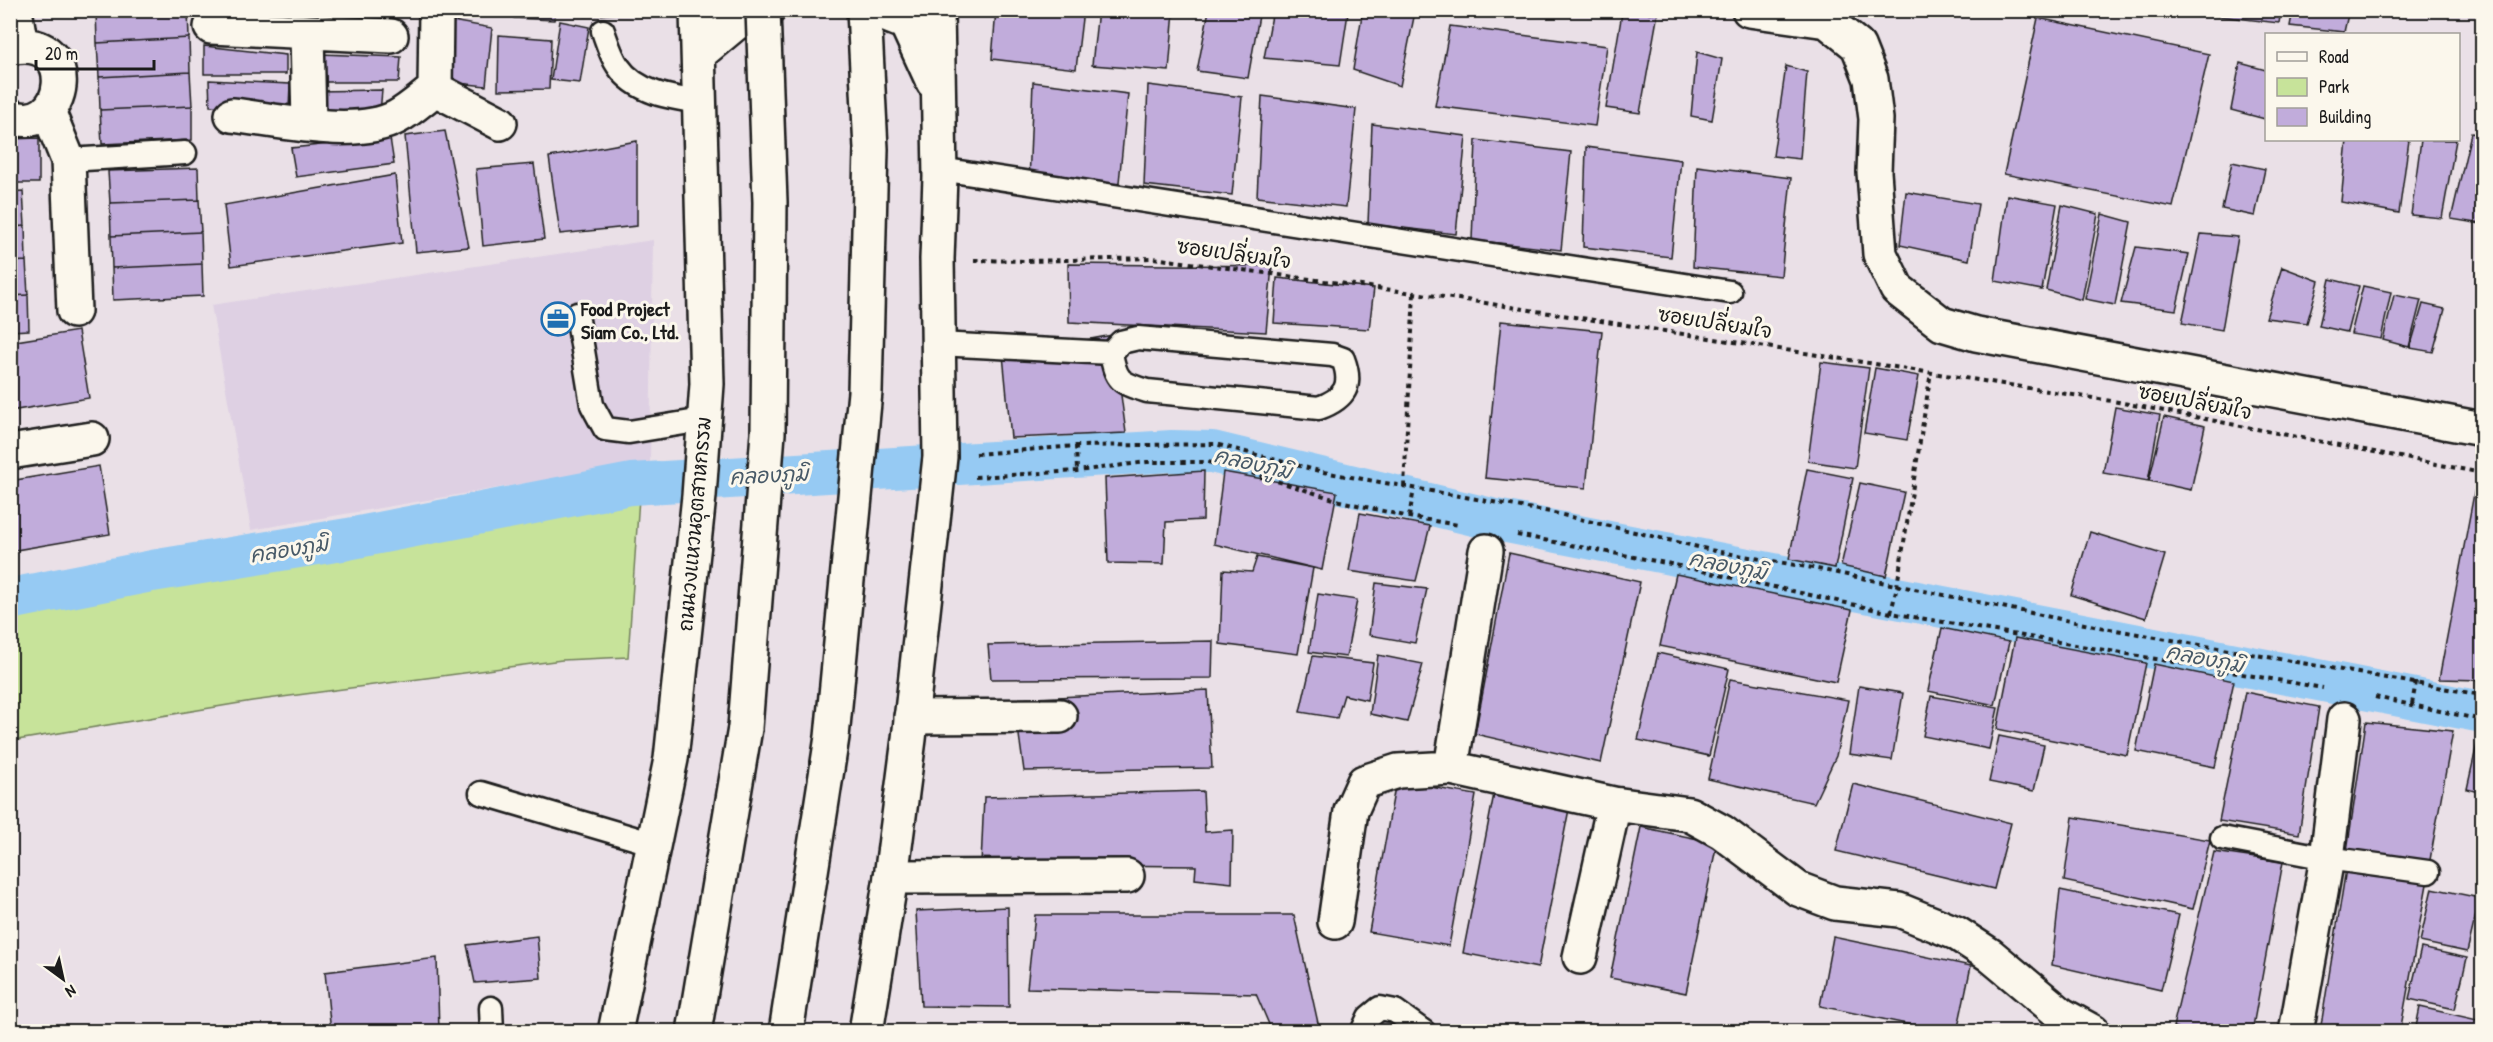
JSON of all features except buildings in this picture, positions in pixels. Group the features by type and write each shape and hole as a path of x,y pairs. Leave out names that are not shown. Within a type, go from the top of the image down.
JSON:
{"main road":[{"path":"10,116 27,120 48,111 60,91 58,68 52,58 33,46 16,47 15,10"},
{"path":"435,10 435,89"},
{"name":"ถนนวงแหวนอุตสาหกรรม","path":"615,1032 671,759 700,485 707,384 698,10"},
{"path":"694,1032 744,728 768,433 770,202 765,10 736,23 700,53"},
{"path":"786,1032 832,737 865,392 872,149 864,10"},
{"path":"873,10 906,23 939,93"},
{"path":"866,1032 891,877 938,468 937,259 940,169 937,10"},
{"path":"1749,10 1827,21 1858,46 1871,79 1876,119 1874,172 1880,254 1897,290 1942,324 1976,334 2482,429"},
{"path":"211,27 391,36"},
{"path":"307,32 309,124"},
{"path":"435,89 500,123"},
{"path":"232,115 343,128 375,126 398,117 435,89"},
{"path":"48,111 68,160 74,311"},
{"path":"10,452 92,439"},
{"path":"1451,768 1498,542"},
{"path":"911,717 1060,716"},
{"path":"2296,1032 2327,858 2344,719"},
{"path":"1335,922 1351,811 1364,782 1398,771 1451,768 1614,804 1689,814 1722,831 1798,889 1835,903 1899,910 1956,933 1990,955 2062,1016 2092,1032"},
{"path":"1580,957 1614,804"},
{"path":"891,877 1127,876"}],"lane":[{"path":"603,31 617,65 627,77 646,89 669,98 701,102"},
{"path":"68,160 185,153"},
{"path":"940,169 1730,292"},
{"path":"577,314 592,405 605,429 629,432 703,420"},
{"path":"1138,338 1332,355 1343,359 1349,375 1345,392 1332,403 1319,408 1148,392 1126,385 1115,375 1111,353 1121,342 1138,338"},
{"path":"938,345 1111,353"},
{"path":"481,792 654,844"},
{"path":"2222,838 2327,858 2428,872"},
{"path":"491,1008 492,1032"},
{"path":"1362,1032 1369,1017 1380,1008 1395,1011 1424,1032"}],"path":[{"name":"ซอยเปลี่ยมใจ","path":"937,259 1027,261 1154,258 1414,293 2118,402 2482,473"},
{"path":"1404,487 1414,293"},
{"path":"1891,610 1931,372"},
{"path":"938,468 1076,446 1215,444 1323,472 1550,512 1714,551 1813,568 1896,588 2099,627 2482,695"},
{"path":"1076,446 1077,469"},
{"path":"938,468 1077,469 1147,462 1207,462 1229,466 1340,501 1409,517 1465,525"},
{"path":"1409,517 1414,489"},
{"path":"1498,542 1666,563 1891,610 2327,689"},
{"path":"2412,702 2416,683"},
{"path":"2370,697 2412,702 2482,720"}],"shaded area":[{"path":"653,240 650,462 251,530 211,305"}],"green space":[{"path":"639,498 628,657 562,660 252,701 11,741 11,615 258,562"}],"waterway":[{"name":"คลองภูมิ","path":"10,599 152,571 348,539 631,484 1172,451 1212,452 1491,519 2482,712"}],"place":[{"name":"Food Project Siam Co., Ltd.","path":"558,319"}]}
